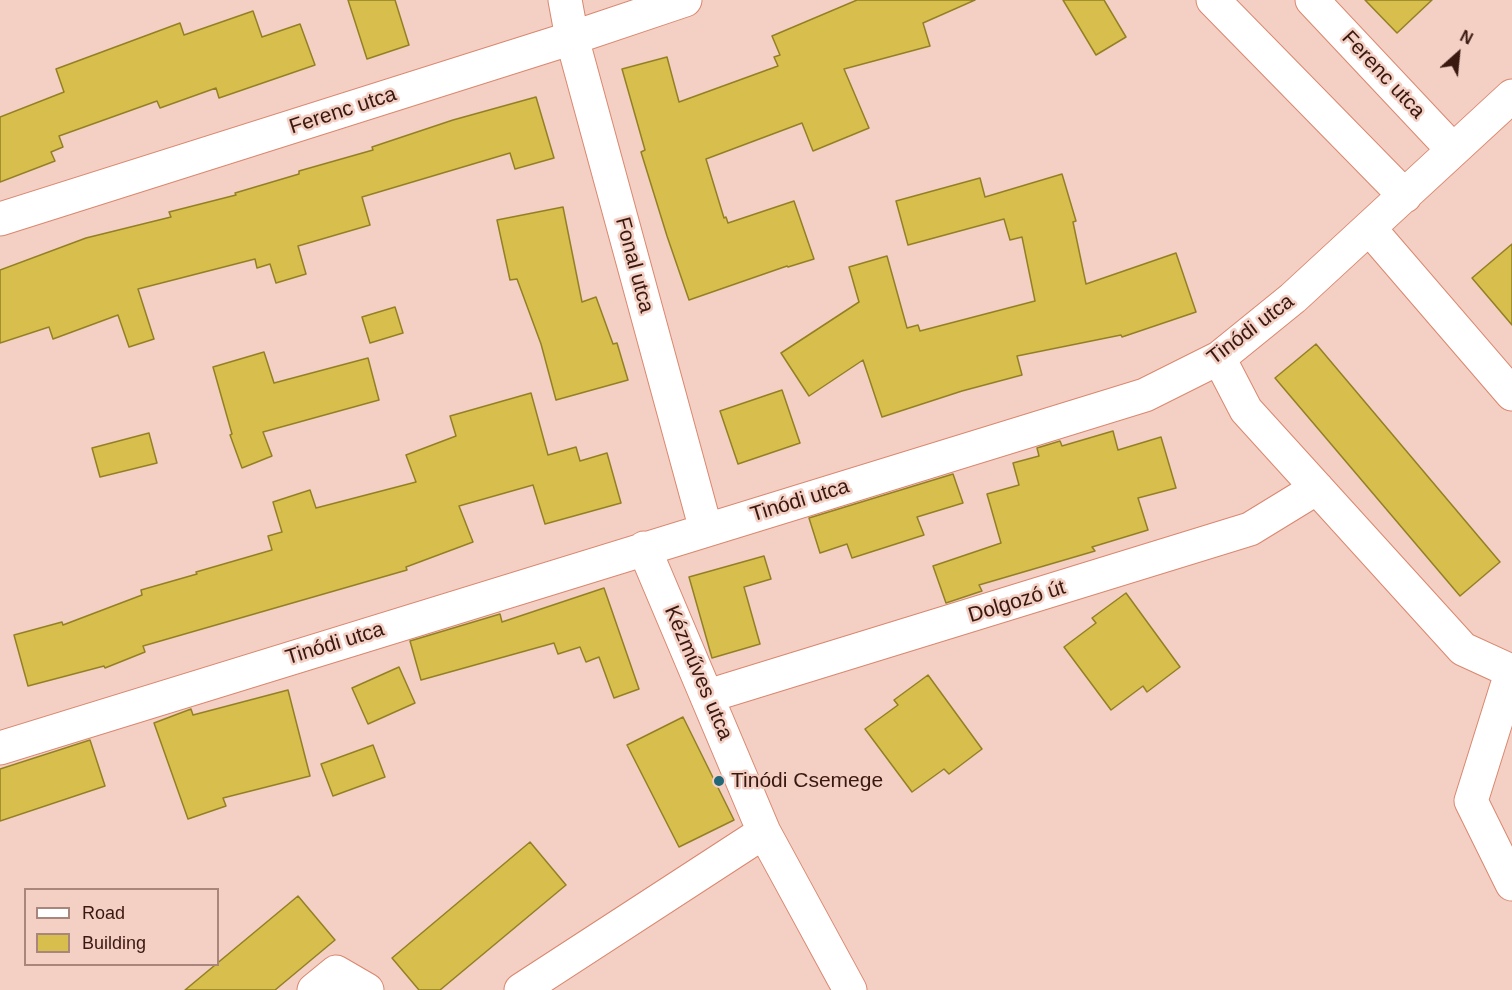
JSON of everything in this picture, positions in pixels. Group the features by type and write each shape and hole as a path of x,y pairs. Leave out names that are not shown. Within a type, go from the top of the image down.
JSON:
{"street":[{"name":"Fonal utca","path":"565,0 572,38 706,530"},
{"name":"Ferenc utca","path":"0,219 685,0"},
{"path":"1213,0 1405,196"},
{"name":"Ferenc utca","path":"1312,0 1453,150"},
{"name":"Tinódi utca","path":"0,748 1145,395 1219,358 1293,298 1512,96"},
{"path":"1369,228 1512,394"},
{"path":"1219,358 1246,410 1463,649 1511,671 1471,801 1512,884"},
{"name":"Dolgozó út","path":"708,696 1251,529 1317,488"},
{"name":"Kézműves utca","path":"644,548 764,832 850,990"},
{"path":"521,990 764,832"},
{"path":"314,990 336,972 368,990"}],"building":[{"path":"348,0 395,0 409,45 367,59"},
{"path":"857,0 975,0 923,23 930,46 844,69 869,128 813,151 802,123 706,159 724,218 726,217 728,223 794,201 814,259 689,300 641,152 645,150 622,69 667,57 679,102 778,66 774,57 780,55 772,36"},
{"path":"1063,0 1104,0 1126,37 1096,55"},
{"path":"1365,0 1432,0 1397,33"},
{"path":"253,11 262,37 300,24 315,65 219,98 216,88 160,108 157,101 59,136 63,147 51,152 55,161 0,182 0,117 64,92 56,69 180,23 184,35"},
{"path":"536,97 554,158 515,169 510,153 362,197 370,225 298,246 306,274 276,283 270,264 257,268 255,259 138,289 154,339 129,347 118,315 53,339 49,327 0,343 0,270 86,238 171,217 169,212 236,195 235,193 299,174 299,171 373,150 372,147 453,120"},
{"path":"1062,174 1076,221 1073,222 1086,284 1176,253 1196,312 1122,337 1121,335 1017,356 1022,375 962,391 882,417 863,360 809,396 781,353 859,302 849,267 887,256 907,328 918,325 920,331 1035,301 1022,237 1010,240 1004,219 908,245 896,201 980,178 985,197"},
{"path":"563,207 582,302 596,297 613,344 617,343 628,380 556,400 541,344 517,279 510,280 497,220"},
{"path":"1512,244 1512,325 1472,278"},
{"path":"395,307 403,333 370,343 362,317"},
{"path":"1316,344 1500,562 1460,596 1275,378"},
{"path":"264,352 274,383 368,358 379,400 263,432 272,456 242,468 230,435 232,434 213,367"},
{"path":"782,390 800,443 738,464 720,411"},
{"path":"531,393 548,455 576,447 580,461 607,453 621,503 545,524 533,485 459,506 473,542 406,567 407,570 143,646 145,652 105,668 104,666 28,686 14,635 62,622 63,625 142,595 141,590 272,550 268,536 282,532 273,502 310,490 316,508 416,482 406,455 456,436 450,416"},
{"path":"1113,431 1118,450 1161,437 1176,488 1138,498 1148,530 1092,547 1095,551 979,585 982,591 946,603 933,566 1001,543 987,494 1019,485 1013,463 1039,456 1037,448 1060,441 1062,446"},
{"path":"149,433 157,463 100,477 92,448"},
{"path":"953,474 963,503 917,517 924,535 852,558 847,544 820,553 809,518"},
{"path":"764,556 771,579 744,587 760,644 712,658 689,577"},
{"path":"604,588 639,689 614,698 599,657 586,662 580,647 558,654 554,643 421,680 410,641 500,614 502,622"},
{"path":"1126,593 1180,667 1147,692 1143,686 1111,710 1064,647 1096,623 1092,618"},
{"path":"399,667 415,703 368,724 352,688"},
{"path":"928,675 982,749 949,774 944,769 912,792 865,729 898,705 894,700"},
{"path":"288,690 310,776 223,798 226,806 188,819 154,723 191,709 193,715"},
{"path":"683,717 734,820 679,847 627,745"},
{"path":"90,740 105,786 0,821 0,769"},
{"path":"373,745 385,777 333,796 321,764"},
{"path":"530,842 566,885 440,990 419,990 392,958"},
{"path":"298,896 335,940 275,990 185,990 214,966 219,966 219,962"}],"place":[{"name":"Tinódi Csemege","path":"719,781"}]}
